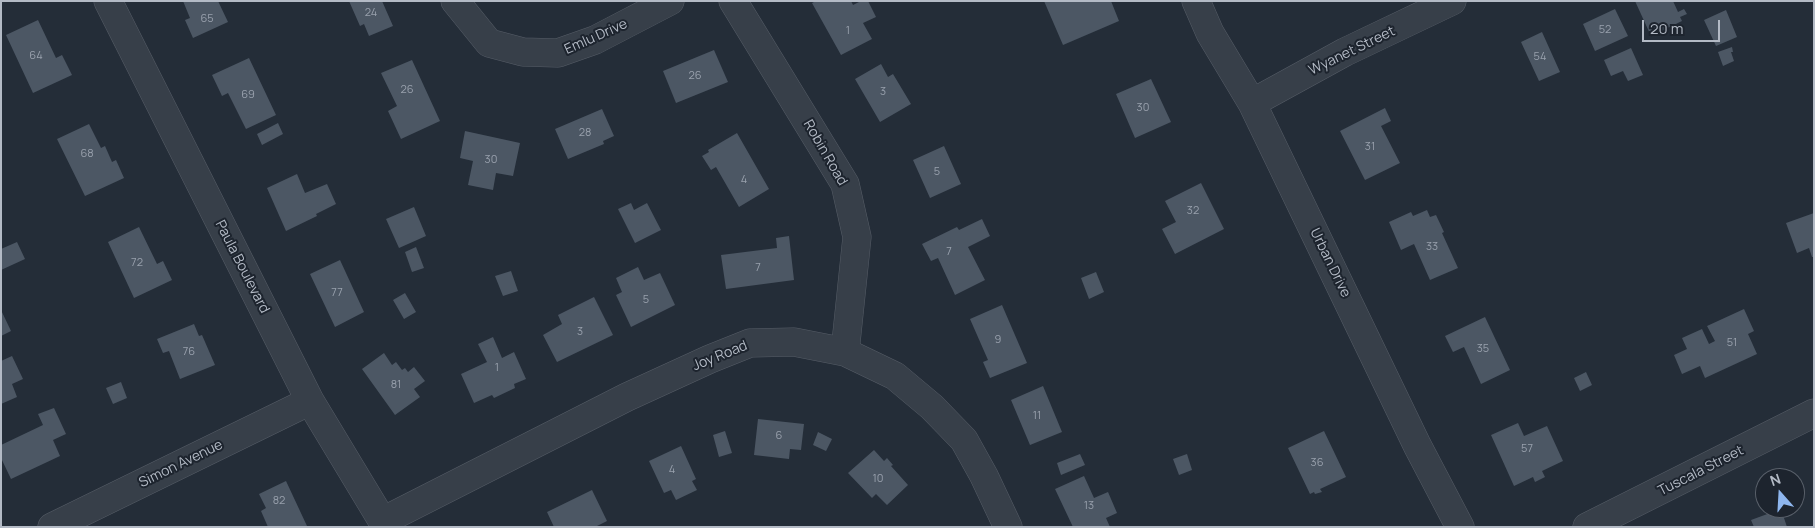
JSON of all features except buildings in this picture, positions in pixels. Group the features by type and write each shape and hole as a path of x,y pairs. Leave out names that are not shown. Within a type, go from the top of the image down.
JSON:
{"street":[{"name":"Paula Boulevard","path":"108,1 310,401 384,524"},
{"name":"Emlu Drive","path":"455,1 489,42 523,52 558,53 595,40 670,1"},
{"name":"Robin Road","path":"733,1 845,184 857,237 845,352"},
{"name":"Urban Drive","path":"1196,1 1210,33 1252,103 1417,445 1460,527"},
{"name":"Wyanet Street","path":"1252,103 1345,52 1452,1"},
{"name":"Joy Road","path":"384,524 627,398 710,359 750,343 794,342 845,352 895,376 932,407 964,440 984,476 1008,527"},
{"name":"Simon Avenue","path":"52,527 310,401"},
{"name":"Tuscala Street","path":"1587,527 1814,413"}]}
